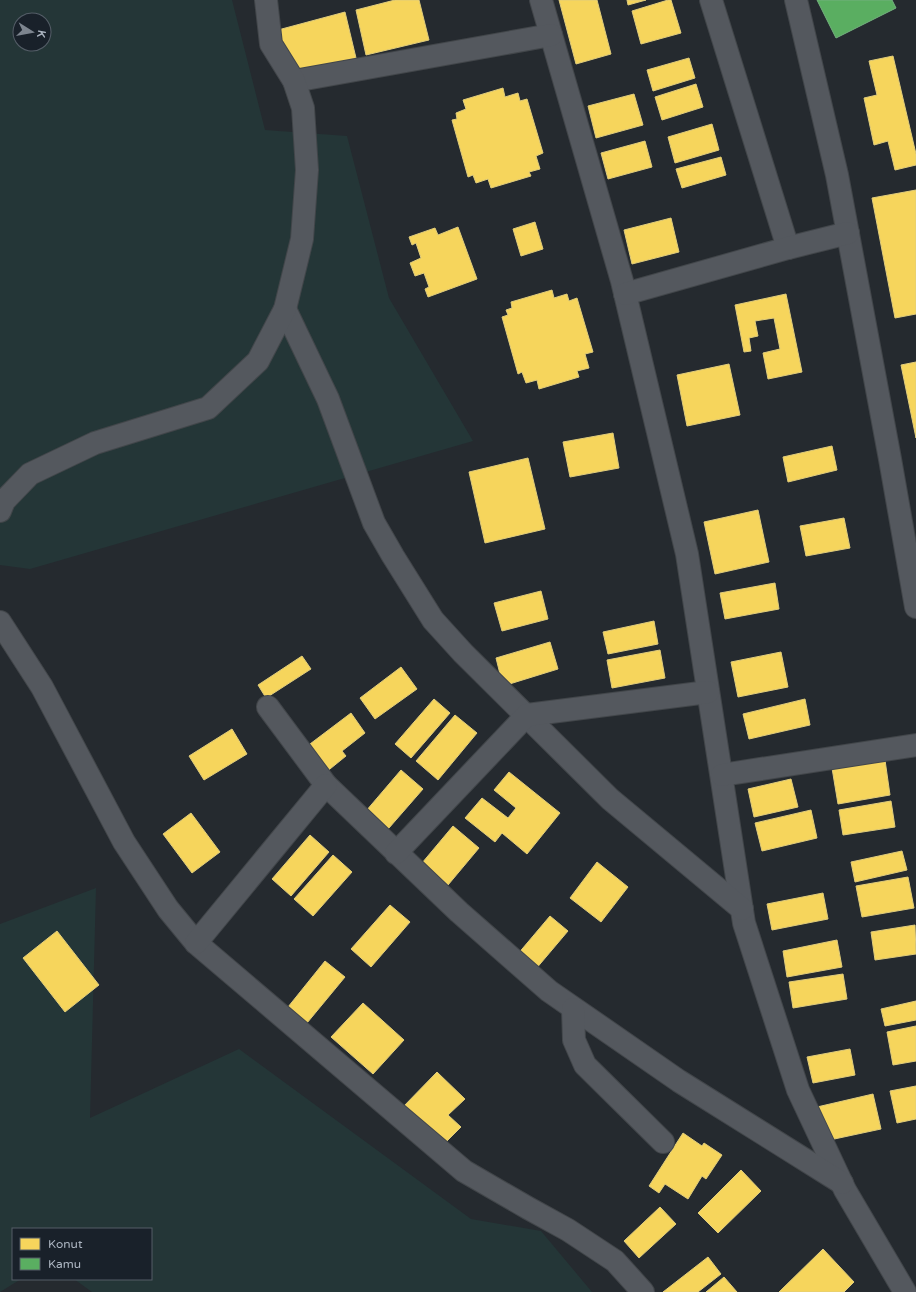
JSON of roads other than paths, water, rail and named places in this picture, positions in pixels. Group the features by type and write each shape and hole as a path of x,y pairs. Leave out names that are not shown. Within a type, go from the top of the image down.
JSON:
{"street":[{"path":"0,511 4,501 30,474 95,444 208,408 258,361 285,309 302,238 308,170 303,108 294,81 271,44 266,0"},
{"path":"541,0 625,294 687,554 744,923 798,1090 842,1183 905,1292"},
{"path":"711,0 788,248"},
{"path":"796,0 837,175 889,451 916,607"},
{"path":"294,81 551,35"},
{"path":"625,294 788,248 848,233"},
{"path":"285,309 328,399 374,523 433,620 610,799 742,909"},
{"path":"0,622 42,687 124,842 168,909 196,943 464,1171 568,1230 615,1261 643,1292"},
{"path":"396,852 527,715 708,692"},
{"path":"268,707 326,785 459,912 549,991 573,1009 679,1080 842,1183"},
{"path":"722,775 916,745"},
{"path":"196,943 326,785"},
{"path":"573,1009 574,1040 585,1065 663,1142"}]}
